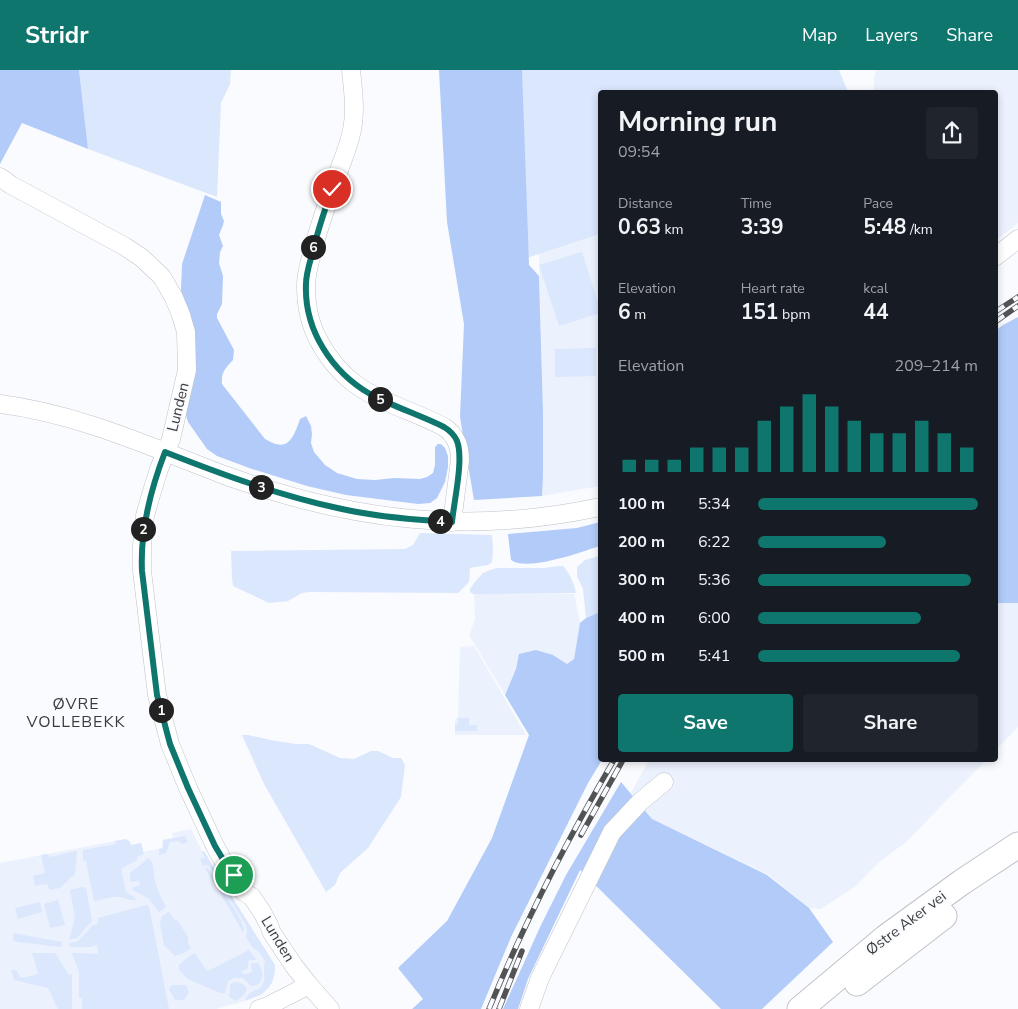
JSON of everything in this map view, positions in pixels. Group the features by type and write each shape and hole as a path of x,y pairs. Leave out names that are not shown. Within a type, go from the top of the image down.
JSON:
{"highway":[{"name":"Østre Aker vei","path":"800,1009 893,932 962,882 1018,845"},
{"name":"Østre Aker vei","path":"826,1009 938,920 1018,865"}],"street":[{"path":"351,70 354,109 352,130 325,208 308,267 306,292 309,313 312,325 329,358 353,382 371,394 444,427 454,436 457,441 460,460 452,522"},
{"name":"Lunden","path":"0,177 11,185 124,246 142,258 162,278 174,298 181,315 186,332 187,370 171,439 155,479 145,516 141,556 157,695 170,744 215,846 244,892 252,898 270,925 272,933 309,985 330,1009"},
{"path":"998,256 1018,239"},
{"path":"0,404 70,418 246,482 294,498 344,510 381,516 452,522 492,522 532,519 598,507"},
{"path":"529,1009 540,978 612,832 640,802 664,782"},
{"path":"259,1009 309,985"}],"shaded area":[{"path":"0,70 79,70 88,149 22,123 0,164"},
{"path":"79,70 231,70 230,84 221,103 217,197 88,149"},
{"path":"439,70 522,70 529,265 539,276 543,412 542,496 474,500 460,417 464,324 447,222"},
{"path":"521,70 839,70 847,90 598,90 598,235 524,259"},
{"path":"876,70 1018,70 1018,223 998,239 998,90 874,90"},
{"path":"205,195 221,202 221,214 224,221 219,235 223,246 220,252 219,263 223,276 222,304 217,318 234,350 233,360 223,374 222,384 265,439 273,443 279,445 288,442 295,433 300,419 306,416 311,426 311,443 314,452 325,465 337,473 357,479 420,479 427,477 433,473 435,447 441,444 448,456 448,467 445,482 437,498 430,503 418,504 346,495 307,486 252,469 217,456 207,449 188,422 185,412 196,355 181,290 182,264"},
{"path":"598,235 598,486 542,496 543,412 539,254"},
{"path":"582,252 598,303 598,314 559,326 539,265"},
{"path":"1018,317 1018,603 998,603 998,329"},
{"path":"596,348 596,376 555,377 555,349"},
{"path":"598,523 598,547 554,560 529,564 511,560 508,534 577,528"},
{"path":"420,533 492,535 492,562 488,565 470,568 469,582 458,593 309,592 302,593 288,601 269,603 233,586 231,551 405,549 413,545"},
{"path":"598,557 598,613 586,618 583,589 577,576 577,567 585,560"},
{"path":"563,566 568,572 576,593 473,594 470,592 474,583 483,573 490,570 497,568 544,568"},
{"path":"474,593 574,594 580,623 574,659 567,664 553,655 519,654 516,669 505,695 469,635 475,620"},
{"path":"998,603 1018,603 1018,727 998,748"},
{"path":"598,613 598,762 601,762 588,783 511,937 481,1009 412,1009 423,999 398,968 447,921 492,838 529,735 505,695 516,669 519,654 536,650 553,655 567,664 574,659 580,623"},
{"path":"474,646 526,735 455,735 455,720 458,716 460,647"},
{"path":"458,718 469,718 469,725 477,725 477,731 455,731"},
{"path":"242,735 296,744 309,744 340,758 354,759 371,751 378,751 393,758 401,758 405,765 401,797 368,848 340,873 335,885 326,892 264,784"},
{"path":"648,762 984,762 905,843 879,862 856,886 821,909 809,908 769,875 652,819 631,793"},
{"path":"621,782 652,819 767,875 809,908 833,942 762,1009 721,1009 580,870 528,979 518,1009 503,1009 566,875"},
{"path":"191,829 202,851 204,851 275,965 272,983 262,995 216,1009 0,1009 0,863 126,839 131,845 141,843 143,852 162,848 163,840 173,838 172,833"},
{"path":"185,836 188,842 182,844 178,841 170,842 166,853 159,855 159,849 163,848 163,840"},
{"path":"126,839 131,845 141,843 144,854 121,869 126,892 137,899 129,900 117,897 94,901 86,861 83,860 83,850 116,844 115,841"},
{"path":"77,851 75,874 60,888 50,890 47,884 35,886 33,876 45,873 41,855 48,854 49,857"},
{"path":"204,851 275,965 273,980 267,989 258,996 244,1001 250,993 259,989 262,985 265,961 246,937 246,925 212,870 209,866 203,866 200,859 205,858 202,852"},
{"path":"149,858 153,866 157,888 166,907 159,912 149,899 133,890 132,888 140,885 139,881 130,882 130,873"},
{"path":"205,868 210,871 235,910 243,924 243,932"},
{"path":"86,888 92,921 77,938 69,940 75,917 70,890"},
{"path":"58,900 65,925 50,928 44,904"},
{"path":"40,902 42,912 18,919 15,908"},
{"path":"146,905 149,906 169,1009 82,1009 82,998 79,998 79,972 72,953 98,954 97,945 91,947 70,947 69,943 78,941 93,925 98,924 98,918"},
{"path":"169,912 178,921 188,937 188,943 191,948 175,956 164,945 160,924 162,916"},
{"path":"13,933 62,942 61,947 17,942 13,940"},
{"path":"249,950 256,959 249,960 248,968 241,973 250,973 252,971 252,963 258,963 262,977 259,984 256,985 251,986 243,978 234,978 228,981 225,993 220,993 188,979 179,970 179,965 195,953 208,971"},
{"path":"32,953 55,953 69,975 72,974 72,1009 58,1009 48,988 14,980 11,970 16,970 21,978 38,973"},
{"path":"234,982 242,984 247,989 235,1001 228,996 230,985"},
{"path":"172,985 186,985 189,992 184,1000 175,1000 169,989"}],"railway":[{"path":"998,310 1018,297"},
{"path":"998,320 1018,306"},
{"path":"489,1009 547,882 613,762"},
{"path":"581,835 622,762"},
{"path":"499,1009 522,951"}],"district":[{"name":"ØVRE VOLLEBEKK","path":"76,713"}],"route":[{"path":"234,875 215,846 188,788 170,744 157,695 141,556 145,516 158,469 165,452 230,477 317,504 381,516 452,522 460,460 457,441 454,436 444,427 384,401 357,385 329,358 312,325 307,302 306,284 308,267 332,189"}]}
